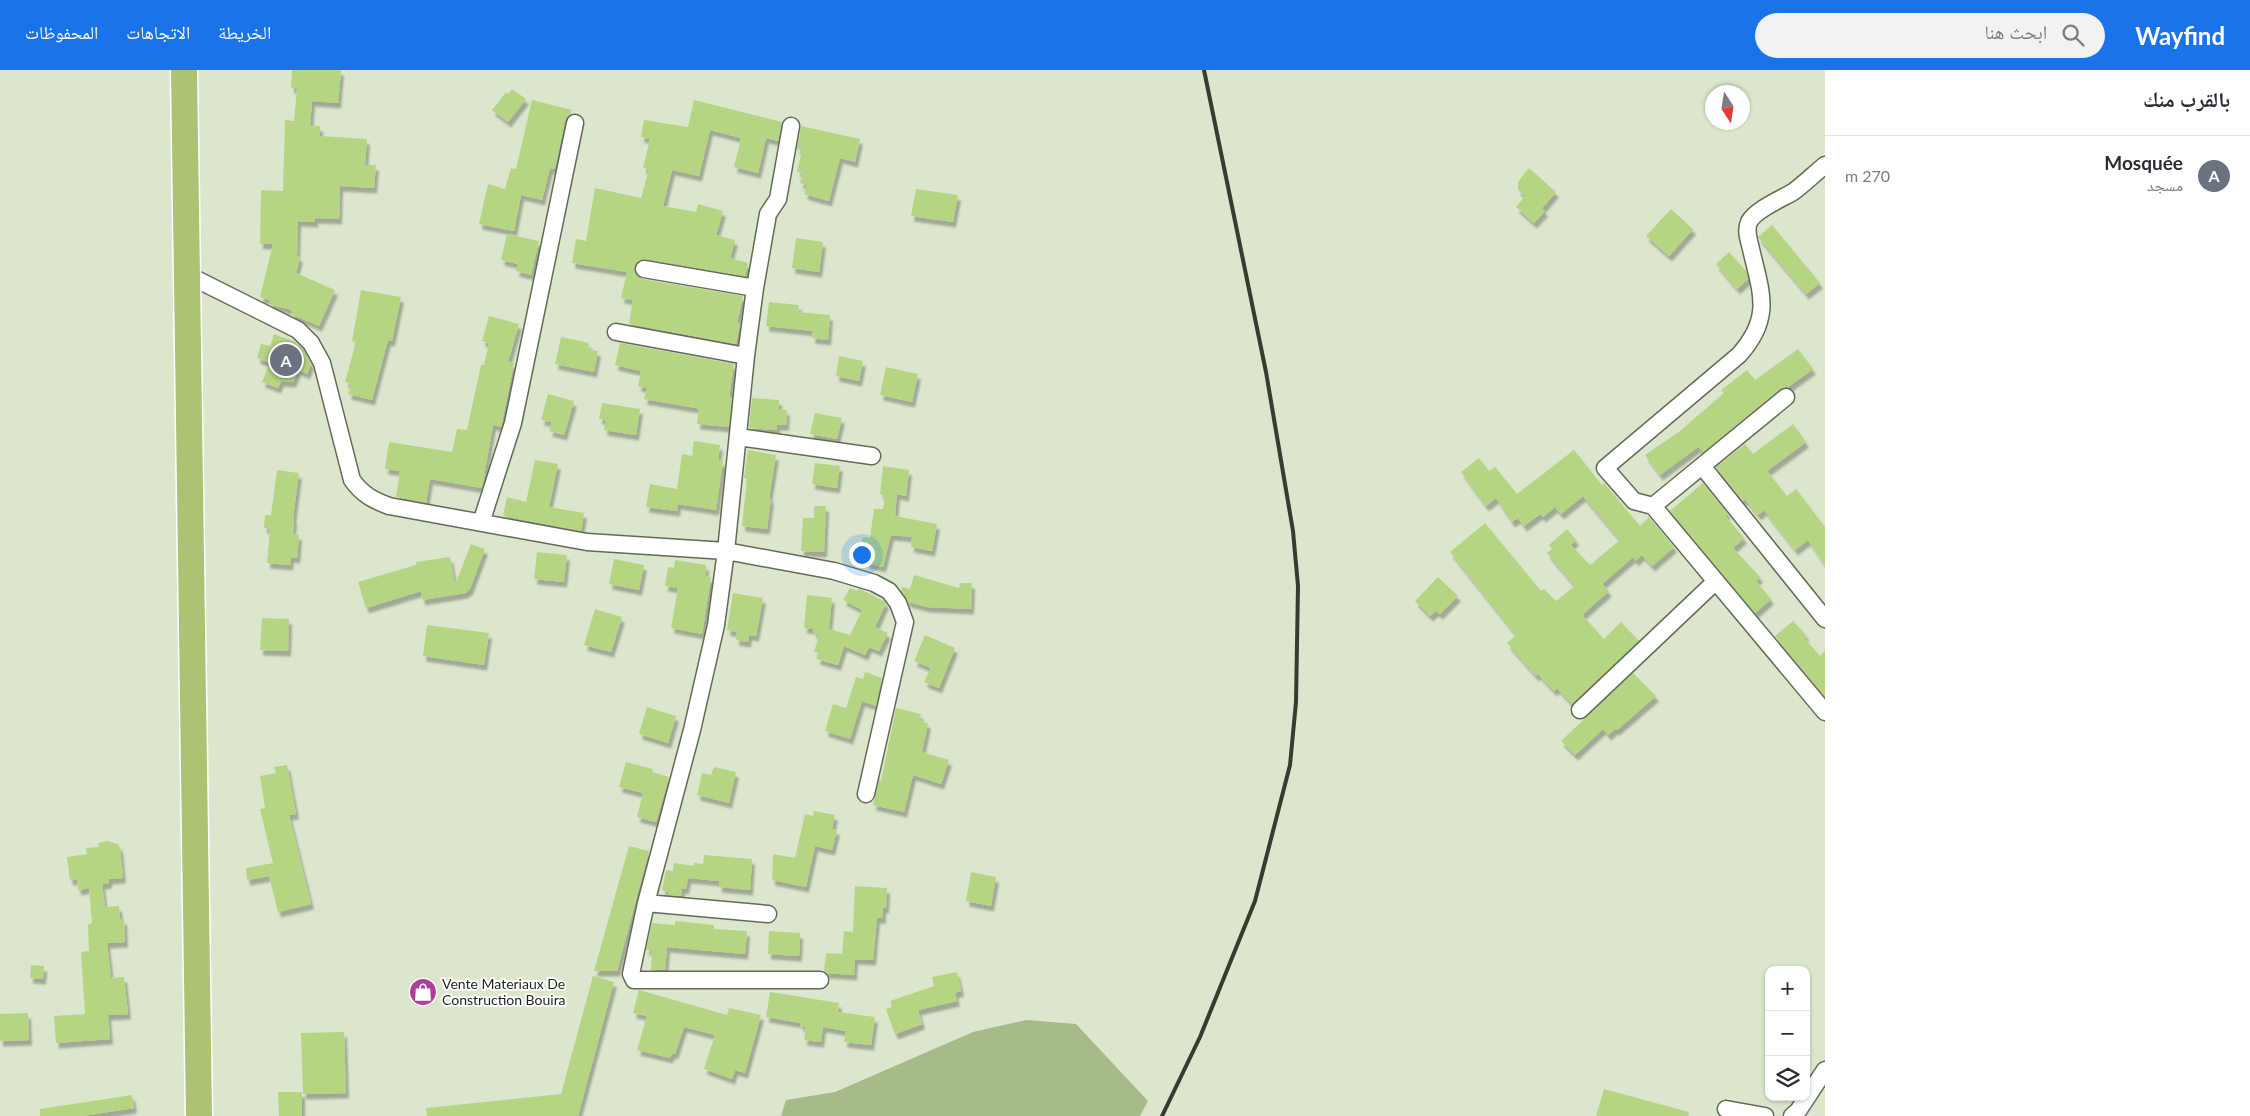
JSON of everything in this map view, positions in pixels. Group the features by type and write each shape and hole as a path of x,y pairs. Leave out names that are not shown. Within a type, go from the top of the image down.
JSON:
{"main road":[{"path":"184,70 199,1116"}],"street":[{"path":"481,522 512,423 575,123"},
{"path":"790,126 778,199 768,214 755,288 716,626 646,903 631,974 634,980 820,980"},
{"path":"1825,165 1794,191 1762,210 1749,222 1747,235 1761,287 1762,308 1757,332 1748,345 1739,355 1605,468 1634,501 1653,506 1825,712"},
{"path":"644,269 755,288"},
{"path":"186,274 298,330 311,342 322,363 352,480 361,492 370,498 389,506 588,542 726,551 834,571 874,583 889,591 898,603 905,622 866,794"},
{"path":"616,332 746,356"},
{"path":"1653,506 1786,397"},
{"path":"738,437 872,456"},
{"path":"1702,466 1825,619"},
{"path":"1580,710 1716,581"},
{"path":"646,903 768,914"},
{"path":"1792,1116 1798,1111 1825,1070"},
{"path":"1726,1109 1765,1116"}],"green space":[{"path":"1026,1020 1076,1024 1148,1101 1140,1116 781,1116 786,1100 835,1092 973,1032"}],"building":[{"path":"292,70 341,70 338,103 312,101 310,126 320,126 320,136 367,139 365,165 376,165 374,188 340,186 339,219 315,218 315,222 298,221 297,256 300,257 296,273 335,290 319,326 291,314 292,310 271,305 269,304 270,300 260,297 273,244 260,244 261,190 283,191 285,120 294,121 297,88 291,88"},
{"path":"512,89 526,99 508,122 492,110 506,92 508,94"},
{"path":"532,100 572,110 565,121 556,163 554,169 550,168 542,200 521,195 514,231 479,224 488,184 505,189 511,168 516,169"},
{"path":"694,100 782,122 778,141 766,138 758,173 734,167 741,138 710,130 699,176 672,170 663,206 696,212 698,204 723,211 716,235 735,240 730,258 748,263 745,276 646,259 637,262 635,272 642,279 743,296 737,323 740,323 736,344 629,324 633,300 621,298 627,272 572,263 576,239 586,241 595,188 641,198 649,169 643,168 650,139 641,137 644,120 688,127"},
{"path":"801,126 860,139 855,162 840,158 829,201 804,194 807,185 800,183 803,173 797,172 802,150 797,149"},
{"path":"1529,168 1556,192 1542,208 1545,211 1534,223 1516,207 1525,196 1518,190 1518,182"},
{"path":"916,189 958,195 953,222 911,216"},
{"path":"1671,209 1693,229 1669,256 1646,236"},
{"path":"1772,225 1820,283 1806,294 1758,237"},
{"path":"507,234 539,241 531,275 516,271 518,264 501,260"},
{"path":"796,238 823,242 819,272 792,268"},
{"path":"1729,252 1746,271 1748,279 1737,289 1716,264"},
{"path":"361,290 401,297 392,341 388,340 372,400 348,394 351,384 345,382 356,342 352,341"},
{"path":"769,302 799,305 798,312 830,315 828,340 812,338 813,331 766,326"},
{"path":"489,316 519,324 508,362 514,363 501,427 493,425 482,488 430,479 426,503 396,497 400,471 385,469 389,442 452,452 457,429 467,430 481,365 484,365 489,343 482,341"},
{"path":"274,334 295,342 303,349 311,364 307,374 298,370 293,382 281,381 278,388 262,382 270,363 257,358 261,344 270,346"},
{"path":"561,337 589,343 588,349 598,351 594,372 555,364"},
{"path":"620,343 734,364 729,397 732,397 729,427 697,424 699,409 696,408 644,399 647,388 638,386 641,371 615,365"},
{"path":"1798,349 1813,369 1788,387 1780,389 1703,452 1698,447 1660,475 1645,455 1680,431 1724,393 1721,390 1747,370 1755,380"},
{"path":"839,356 863,361 859,381 836,376"},
{"path":"886,367 918,374 912,402 880,395"},
{"path":"548,394 574,401 564,435 549,431 552,422 541,420"},
{"path":"752,398 779,400 779,409 787,410 786,425 777,425 777,430 749,428"},
{"path":"602,403 640,409 636,435 604,430 606,420 599,419"},
{"path":"815,413 842,418 837,439 810,434"},
{"path":"1793,424 1806,442 1767,471 1787,496 1796,489 1825,527 1825,565 1808,540 1795,550 1764,510 1758,515 1745,499 1743,501 1716,467 1745,444 1753,454"},
{"path":"694,441 720,445 718,460 723,461 716,510 678,504 677,511 646,507 650,484 677,489 682,454 692,456"},
{"path":"748,450 776,455 769,498 771,498 767,529 742,526 747,479 744,478"},
{"path":"1574,450 1602,485 1604,483 1640,526 1649,517 1674,547 1652,566 1642,555 1635,561 1633,557 1602,584 1609,591 1583,614 1584,617 1604,639 1621,622 1639,641 1572,704 1557,688 1554,691 1538,674 1536,676 1507,643 1516,635 1450,552 1485,523 1541,591 1544,589 1556,601 1575,586 1547,553 1552,549 1549,545 1567,529 1576,540 1571,545 1590,565 1620,540 1583,496 1561,514 1555,507 1543,517 1540,514 1524,526 1518,518 1512,522 1496,498 1486,506 1461,472 1479,458 1489,471 1495,467 1517,494"},
{"path":"535,460 558,464 549,507 584,513 581,531 503,516 507,497 526,502"},
{"path":"815,463 840,466 837,488 812,484"},
{"path":"883,466 909,470 906,496 897,494 895,516 937,524 932,551 911,547 912,537 891,535 883,567 866,563 867,558 858,556 863,537 870,538 874,509 883,509 885,495 880,494"},
{"path":"277,470 299,473 293,518 293,534 299,535 297,558 291,557 290,565 267,563 270,529 264,528 265,515 271,515"},
{"path":"1703,483 1728,514 1725,516 1744,538 1733,548 1760,577 1756,581 1771,599 1755,613 1670,511"},
{"path":"814,506 826,506 824,552 801,551 803,518 814,518"},
{"path":"471,544 485,549 470,589 465,593 422,600 421,591 366,608 358,582 416,565 416,562 450,557 455,585"},
{"path":"537,552 567,555 564,582 534,579"},
{"path":"614,559 644,565 639,590 609,584"},
{"path":"675,560 706,565 705,576 711,577 702,634 671,628 678,588 665,586 668,567 674,568"},
{"path":"914,575 959,588 960,583 972,583 971,609 927,607 908,602 901,591 902,587 910,589"},
{"path":"1438,577 1458,596 1440,614 1436,611 1430,616 1415,601"},
{"path":"850,588 857,591 858,589 862,590 886,603 875,627 888,633 879,651 869,647 865,655 844,646 838,665 817,659 819,653 814,652 819,635 813,632 814,629 804,628 807,595 832,598 829,629 850,635 862,610 843,600"},
{"path":"733,593 763,598 756,636 749,635 748,642 736,640 737,632 727,630"},
{"path":"595,609 622,617 611,652 584,645"},
{"path":"262,618 289,619 288,651 260,650"},
{"path":"1793,621 1806,635 1804,638 1820,656 1825,651 1825,696 1775,636"},
{"path":"427,625 489,633 484,665 423,656"},
{"path":"925,635 955,648 939,688 924,682 931,668 914,661"},
{"path":"865,672 882,678 876,706 862,701 850,739 825,731 833,704 846,708 856,677 863,679"},
{"path":"1633,673 1656,696 1617,730 1615,729 1608,735 1603,729 1575,755 1561,741"},
{"path":"647,707 676,716 668,743 639,734"},
{"path":"896,708 921,714 919,720 928,723 922,752 949,760 941,784 913,775 904,812 873,805 879,780 881,781"},
{"path":"626,762 653,769 652,772 669,777 656,822 637,817 643,793 619,787"},
{"path":"287,765 296,814 289,815 311,904 278,912 269,876 247,880 246,868 273,863 260,809 265,808 260,776 276,773 274,767"},
{"path":"714,767 736,772 729,803 697,795 702,773 711,775"},
{"path":"814,811 835,815 832,829 837,830 832,850 815,846 806,887 772,880 773,854 795,858 805,814 813,816"},
{"path":"107,841 118,844 120,848 123,878 109,879 109,883 102,884 105,907 119,906 120,919 124,919 125,942 107,943 111,978 124,977 128,1014 108,1015 110,1039 56,1043 54,1016 85,1014 81,952 89,951 88,925 92,923 89,888 78,890 77,879 70,880 67,857 87,854 86,848 99,847 98,843"},
{"path":"629,846 649,851 617,971 594,971"},
{"path":"704,855 752,859 750,890 719,887 719,881 688,878 686,889 682,888 681,896 668,895 669,892 662,890 666,870 673,871 674,863 694,866 694,863 703,864"},
{"path":"971,872 996,877 991,906 966,901"},
{"path":"855,886 887,888 886,908 883,908 883,918 877,918 873,960 855,959 854,975 826,973 824,971 826,953 842,954 844,931 853,932"},
{"path":"675,921 714,925 714,929 747,931 745,954 667,947 665,970 651,970 652,950 646,950 652,923 675,925"},
{"path":"769,931 800,933 799,956 768,954"},
{"path":"31,965 44,966 43,979 30,978"},
{"path":"957,972 961,991 955,993 957,1001 918,1010 922,1024 895,1034 886,1009 892,1007 890,1001 934,986 932,977"},
{"path":"593,976 614,982 578,1116 427,1116 426,1108 561,1094"},
{"path":"639,990 727,1015 729,1008 761,1015 745,1073 735,1070 732,1079 704,1069 715,1035 684,1027 675,1054 672,1053 670,1058 637,1050 647,1016 633,1013"},
{"path":"770,992 839,1003 838,1012 875,1017 871,1045 844,1042 846,1031 823,1027 821,1042 804,1040 806,1027 800,1026 801,1023 766,1017"},
{"path":"28,1013 29,1040 0,1041 0,1014"},
{"path":"344,1032 346,1093 303,1094 301,1033"},
{"path":"1604,1089 1689,1112 1688,1116 1596,1116"},
{"path":"278,1092 302,1092 302,1116 279,1116"},
{"path":"132,1095 134,1108 82,1116 40,1116 40,1109"}],"railway":[{"path":"1162,1116 1200,1037 1255,901 1290,765 1296,702 1298,586 1293,531 1266,372 1204,70"}],"place":[{"name":"Mosquée","path":"286,360"},
{"name":"Vente Materiaux De Construction Bouira","path":"423,992"}]}
